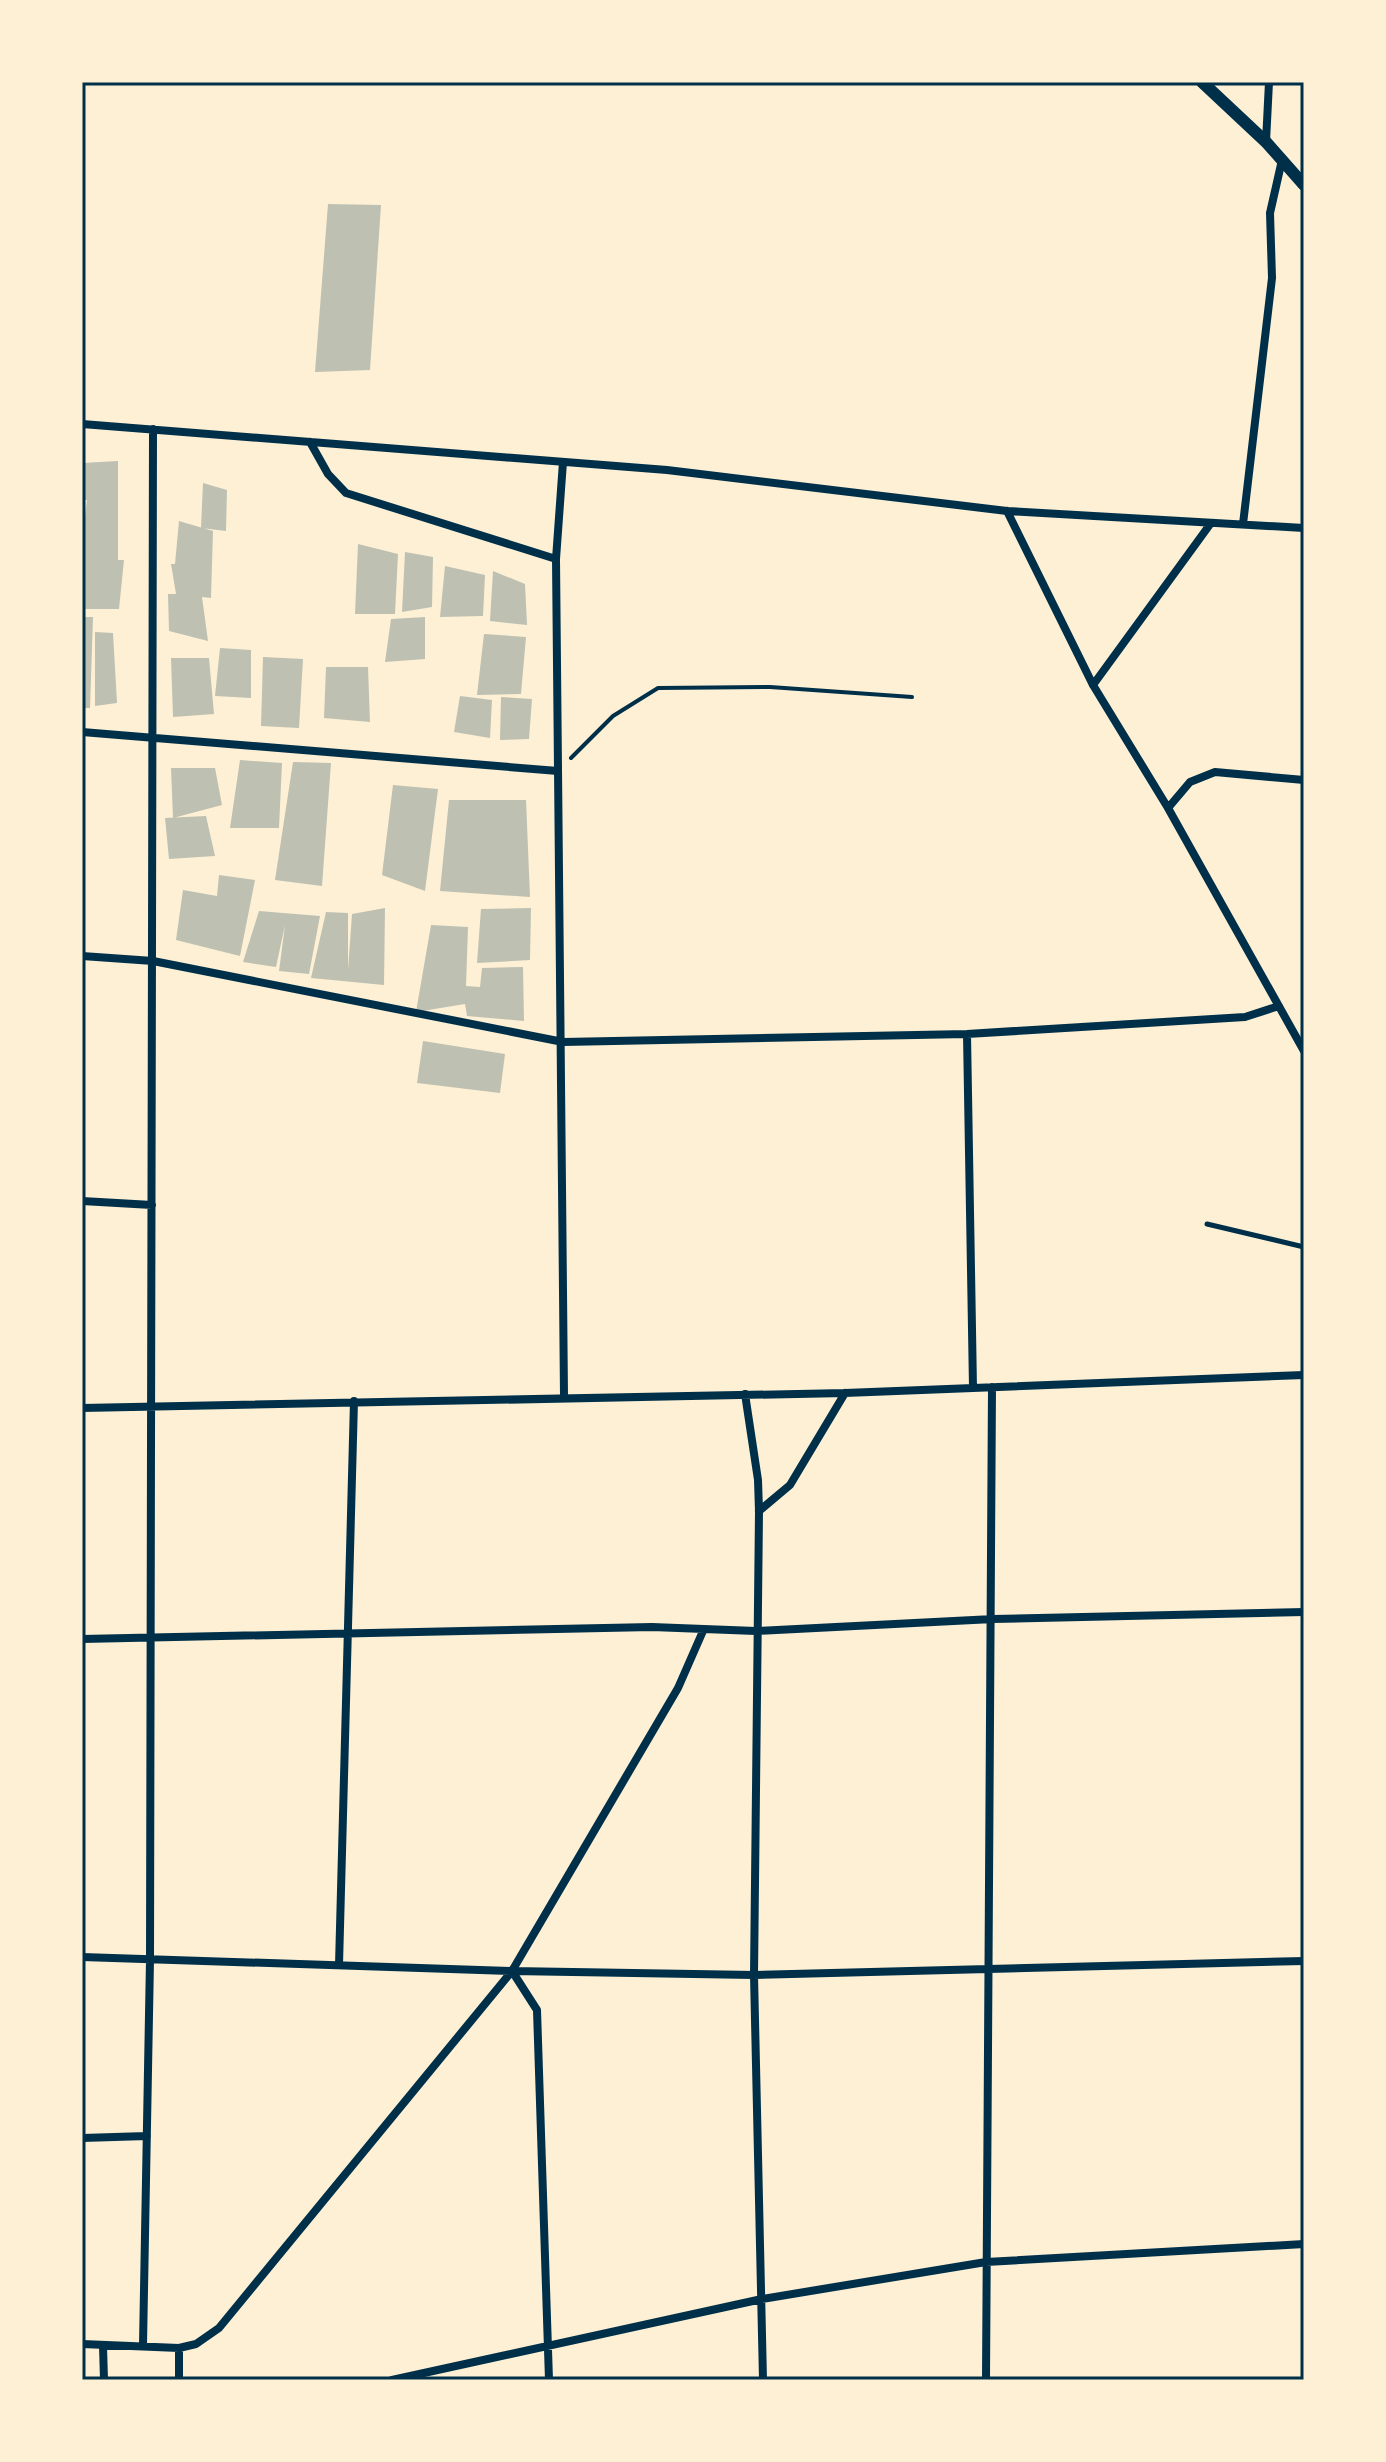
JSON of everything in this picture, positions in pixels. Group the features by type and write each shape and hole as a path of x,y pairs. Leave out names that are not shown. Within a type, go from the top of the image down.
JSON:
{"street":[{"path":"1202,82 1266,142 1304,185"},
{"path":"1266,142 1269,82"},
{"path":"1243,524 1272,278 1270,213 1282,160"},
{"path":"82,424 667,470 1007,511 1304,528"},
{"path":"143,2345 150,1960 153,429"},
{"path":"310,442 328,474 346,493 556,559"},
{"path":"563,462 556,559 564,1396"},
{"path":"1007,511 1093,685 1168,808 1304,1051"},
{"path":"1093,685 1211,523"},
{"path":"82,732 558,771"},
{"path":"1168,808 1190,782 1215,772 1304,780"},
{"path":"82,956 153,961 563,1042 967,1034 1245,1017 1279,1006"},
{"path":"967,1034 973,1388"},
{"path":"82,1201 152,1205"},
{"path":"82,1408 564,1396 845,1393 1304,1375"},
{"path":"986,2380 986,1968 993,1619 992,1387"},
{"path":"759,1511 790,1485 845,1393"},
{"path":"745,1394 758,1480 759,1511 754,1975 763,2380"},
{"path":"339,1965 354,1401"},
{"path":"82,1639 652,1627 756,1631 993,1619 1304,1612"},
{"path":"82,2344 179,2348 196,2344 219,2328 512,1971 678,1688 703,1631"},
{"path":"82,1957 512,1971 754,1975 1304,1961"},
{"path":"512,1971 537,2010 549,2380"},
{"path":"82,2138 147,2136"},
{"path":"392,2380 762,2299 986,2262 1304,2244"},
{"path":"103,2346 104,2380"},
{"path":"179,2348 179,2380"}],"lane":[{"path":"1207,1224 1304,1247"}],"path":[{"path":"558,771 613,716 658,688 770,687 912,697"}],"building":[{"path":"328,204 381,205 370,370 315,372"},
{"path":"118,461 118,560 124,560 119,609 82,609 82,541 87,500 82,500 82,463"},
{"path":"203,483 227,490 226,531 201,528"},
{"path":"179,521 213,531 211,598 202,597 208,641 169,631 168,594 176,594 171,564 175,564"},
{"path":"358,544 398,554 395,614 355,614"},
{"path":"405,552 433,557 432,607 402,612"},
{"path":"445,566 485,575 483,616 440,617"},
{"path":"493,571 525,584 527,625 490,621"},
{"path":"82,617 93,617 90,708 82,708"},
{"path":"425,617 425,659 385,662 391,619"},
{"path":"95,632 113,633 117,703 95,706"},
{"path":"484,634 526,637 521,694 477,695"},
{"path":"220,648 251,650 251,698 215,696"},
{"path":"263,657 303,659 299,728 261,726"},
{"path":"171,658 209,658 214,714 173,717"},
{"path":"326,667 368,667 370,722 324,718"},
{"path":"460,696 492,700 490,738 454,732"},
{"path":"501,697 532,699 529,739 500,740"},
{"path":"240,760 282,763 279,828 230,828"},
{"path":"293,762 331,763 322,886 275,880"},
{"path":"171,768 215,768 222,805 173,818"},
{"path":"393,785 438,789 425,891 382,875"},
{"path":"449,800 526,800 530,897 440,891"},
{"path":"206,816 215,856 169,859 165,818"},
{"path":"219,875 255,880 240,956 176,940 183,890 217,896"},
{"path":"385,908 384,985 311,978 326,912 348,913 348,970 352,914"},
{"path":"531,908 530,960 477,963 481,909"},
{"path":"259,911 320,916 309,974 279,971 285,925 276,967 243,962"},
{"path":"431,925 468,927 466,986 480,987 482,968 523,967 524,1021 467,1016 465,1004 416,1012"},
{"path":"423,1041 505,1054 500,1093 417,1083"}]}
